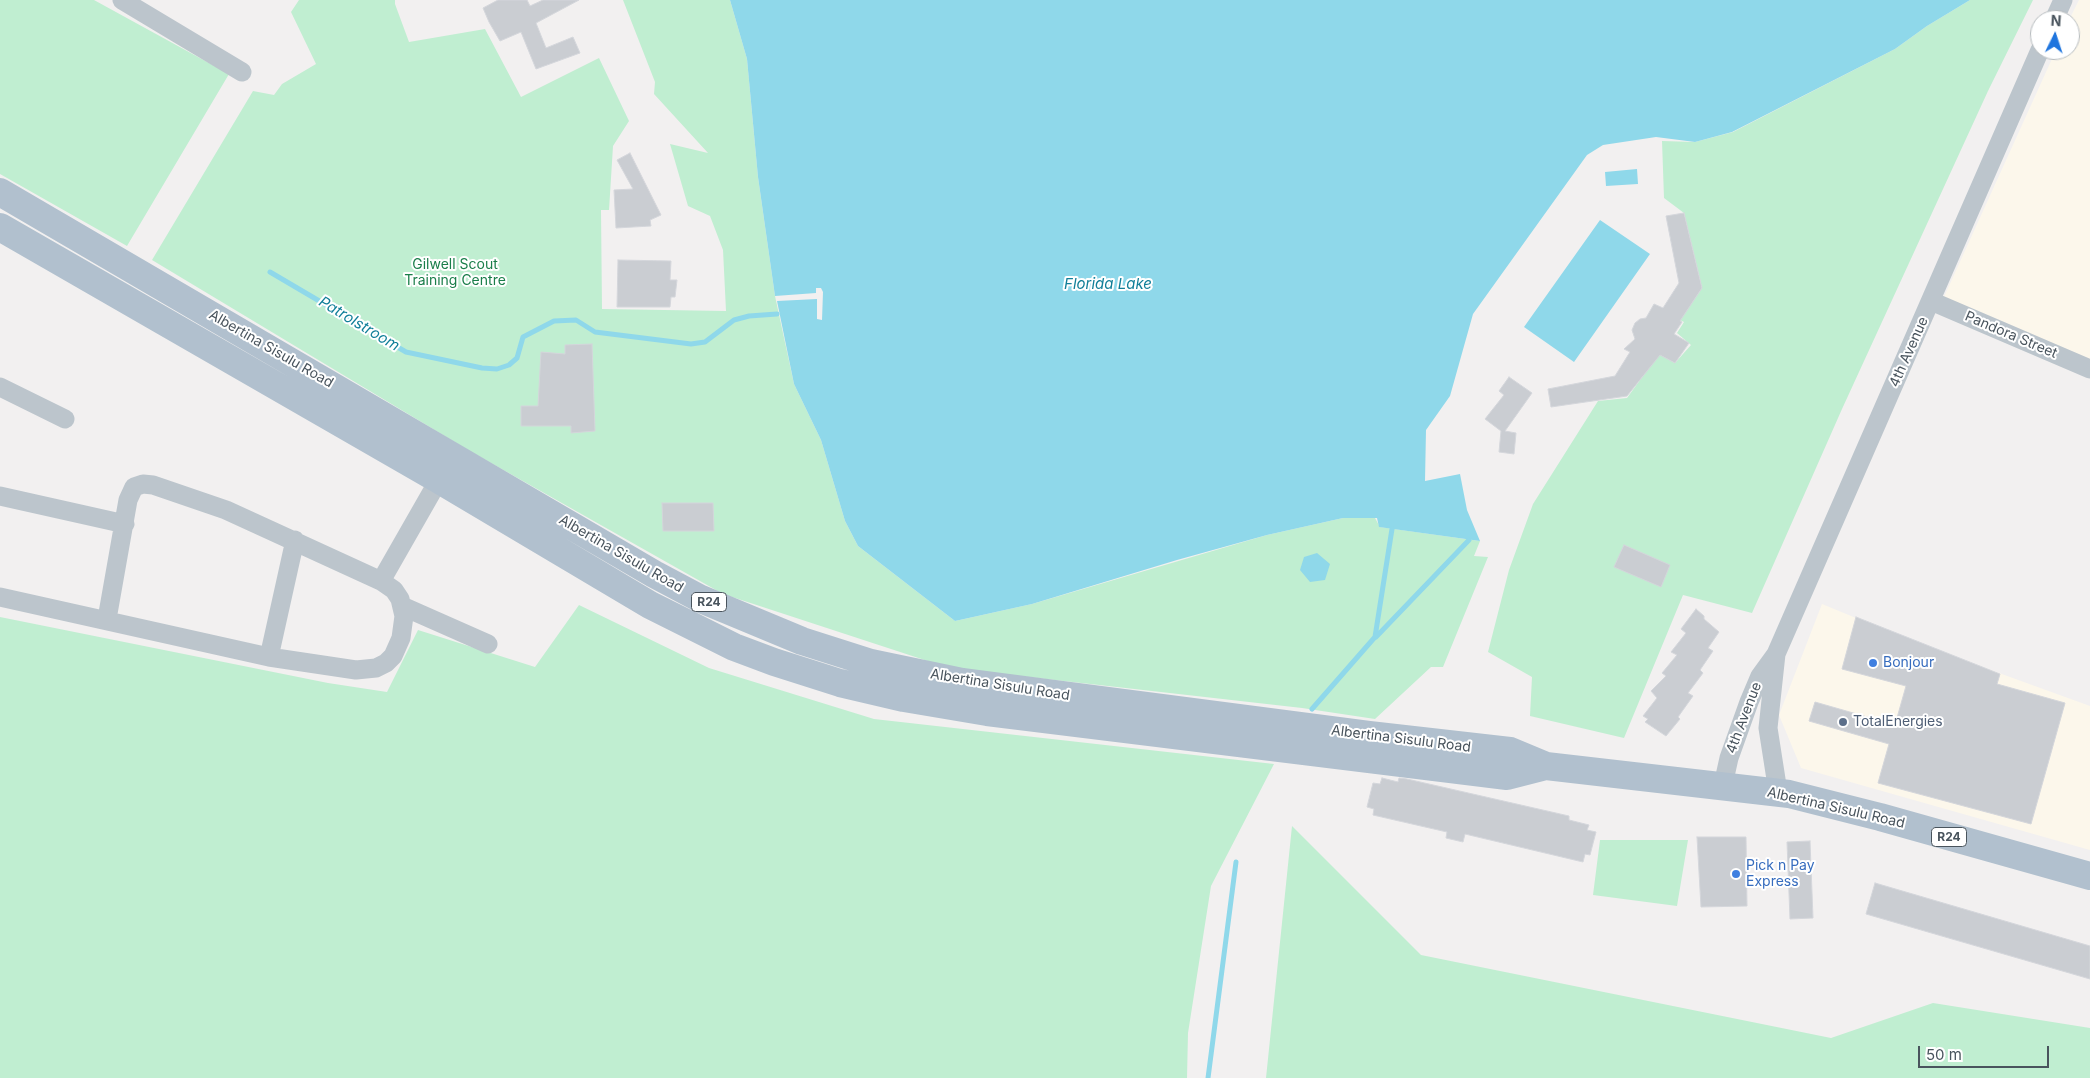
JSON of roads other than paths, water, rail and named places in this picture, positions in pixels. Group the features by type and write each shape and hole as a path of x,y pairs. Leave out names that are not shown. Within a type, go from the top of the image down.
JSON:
{"main road":[{"name":"Albertina Sisulu Road","path":"0,192 654,574 701,599 802,641 871,663 962,682 1369,735 1510,751 1546,766 1778,792 1880,817 2090,876"},
{"name":"Albertina Sisulu Road","path":"0,227 438,479 650,605 734,647 840,684 904,698 987,712 1454,771 1507,776 1546,766"}],"street":[{"path":"122,0 242,72"},
{"name":"4th Avenue","path":"1723,785 1729,758 1760,676 1776,654 2036,60"},
{"name":"Pandora Street","path":"1931,300 2090,369"},
{"path":"0,387 65,419"},
{"path":"381,580 438,479 454,456"},
{"path":"0,597 107,619 270,657 337,669 356,670 376,668 386,663 397,649 404,616 402,606 394,590 381,580 211,504 148,484 138,485 130,492 107,619"},
{"path":"0,496 124,524"},
{"path":"270,657 295,540"},
{"path":"402,606 488,644"},
{"name":"4th Avenue","path":"1776,654 1768,728 1778,792"}],"water":[{"name":"Florida Lake","path":"730,0 1970,0 1927,26 1895,49 1732,132 1695,142 1656,137 1603,145 1587,155 1473,314 1450,396 1426,430 1425,481 1460,474 1467,510 1480,541 1379,527 1377,518 1343,518 1267,535 1032,604 955,621 858,546 845,521 821,440 794,384 777,301 817,299 817,319 822,320 823,292 821,288 816,288 816,293 775,296 758,177 747,59"},
{"path":"1637,169 1638,184 1606,186 1605,172"},
{"path":"1600,220 1650,254 1574,362 1524,327"},
{"path":"1317,553 1330,564 1325,580 1310,582 1300,570 1304,557"}],"waterway":[{"name":"Patrolstroom","path":"270,272 406,352 482,368 497,369 509,365 517,358 523,337 554,321 576,320 595,332 691,344 705,342 734,320 749,316 777,314"},
{"path":"1312,709 1375,637 1392,529"},
{"path":"1376,637 1469,540"},
{"path":"1208,1078 1236,862"}],"place":[{"name":"Bonjour","path":"1873,663"},
{"name":"TotalEnergies","path":"1843,722"},
{"name":"Pick n Pay Express","path":"1736,874"}],"park label":[{"name":"Gilwell Scout Training Centre","path":"455,274"}]}
